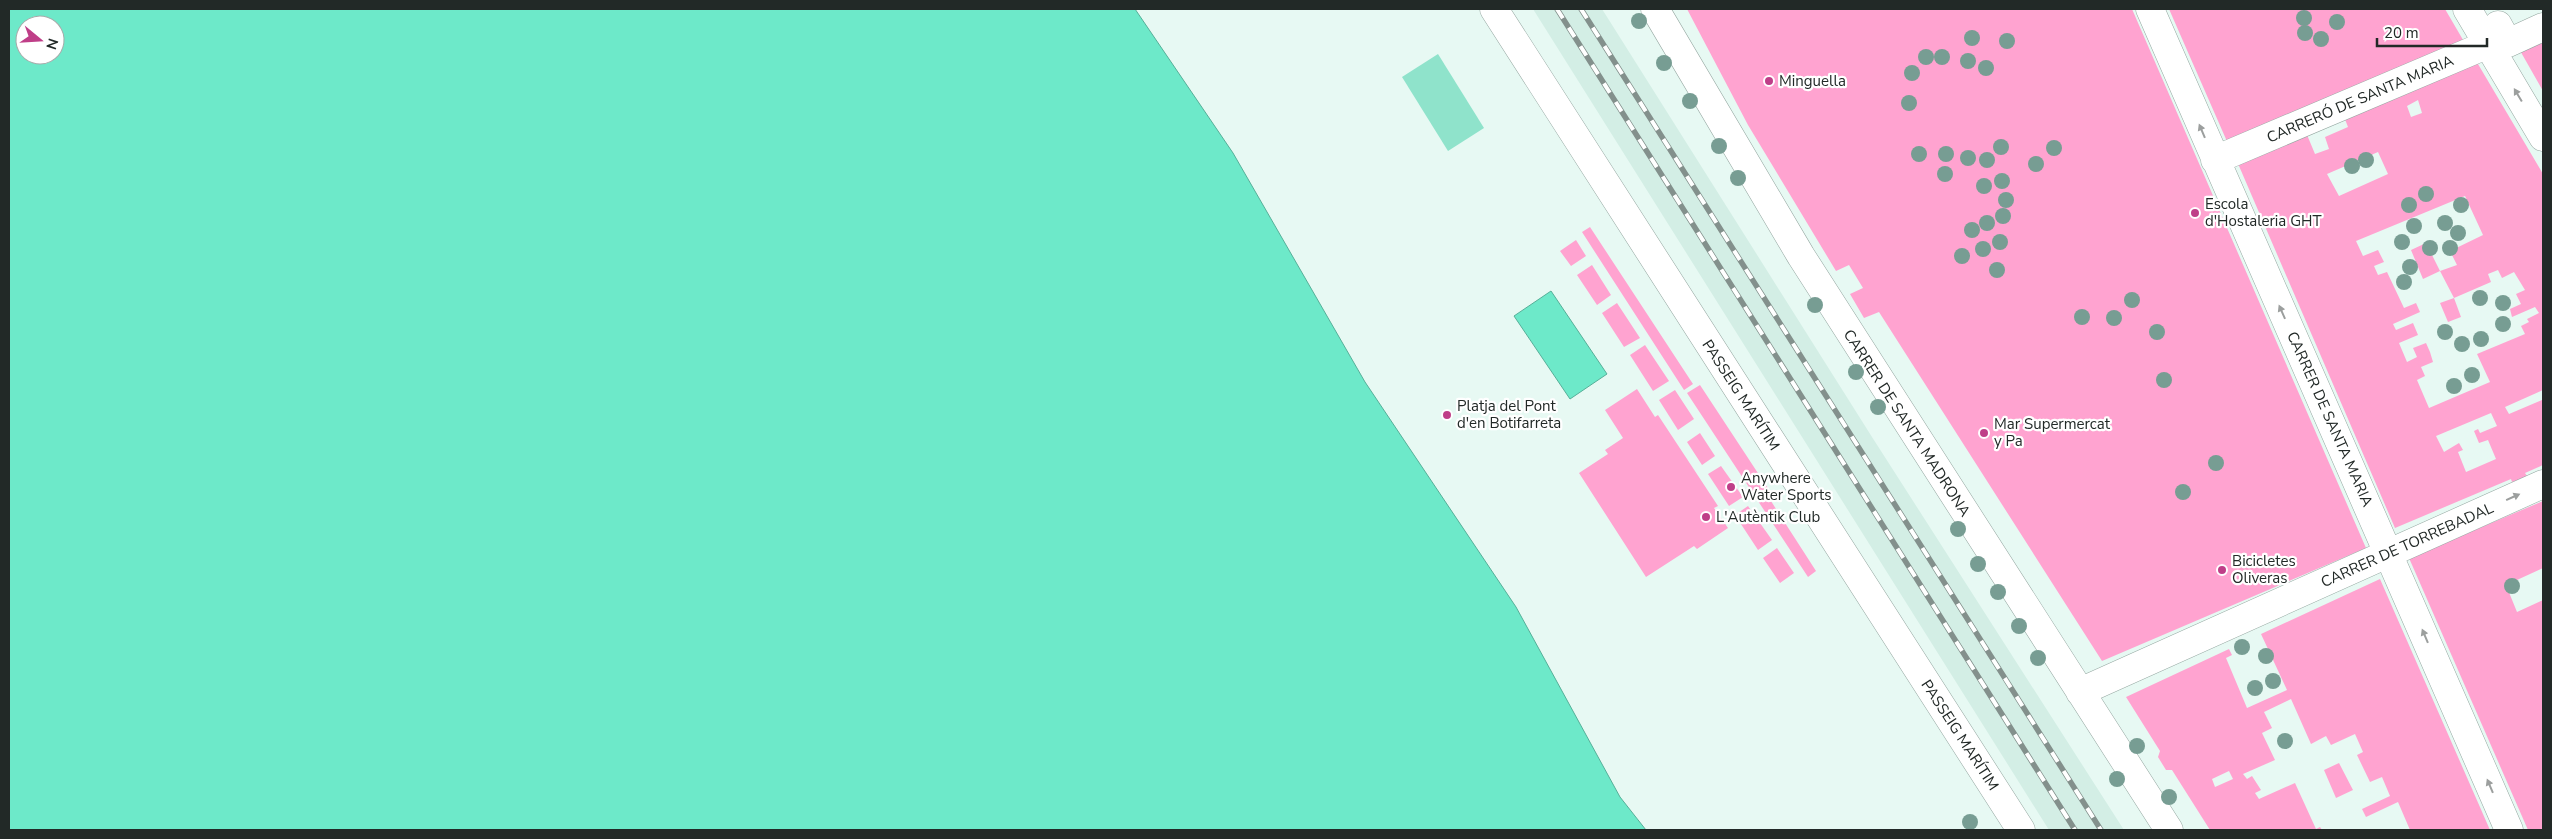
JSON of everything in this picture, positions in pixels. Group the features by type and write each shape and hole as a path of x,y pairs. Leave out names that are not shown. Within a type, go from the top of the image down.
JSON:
{"street":[{"name":"PASSEIG MARÍTIM","path":"1494,9 2021,830"},
{"name":"CARRER DE SANTA MADRONA","path":"1655,9 1801,256 2169,830"},
{"name":"CARRER DE SANTA MARIA","path":"2150,9 2509,830"},
{"path":"2467,9 2497,41"},
{"path":"2488,9 2497,41 2543,137"},
{"name":"CARRERÓ DE SANTA MARIA","path":"2215,160 2497,41 2508,42 2543,27"},
{"name":"CARRER DE TORREBADAL","path":"2080,692 2543,484"}],"shaded area":[{"path":"9,9 1135,9 1233,153 1365,382 1516,607 1620,797 1646,830 9,830"},
{"path":"1533,9 1602,9 1872,437 2124,830 2049,830"},
{"path":"1438,54 1484,128 1448,151 1402,77"},
{"path":"1551,291 1607,374 1570,399 1514,316"}],"building":[{"path":"1687,9 2132,9 2366,548 2102,661 1879,312 1864,318 1850,294 1863,288 1849,265 1836,271 1748,125"},
{"path":"2169,9 2445,9 2466,45 2229,146"},
{"path":"2543,28 2543,91 2514,40"},
{"path":"2475,59 2543,174 2543,390 2505,407 2509,414 2542,400 2543,465 2525,473 2527,476 2524,478 2512,482 2511,479 2395,528 2236,159 2305,130 2315,154 2329,149 2325,137 2348,127 2343,114","holes":["2418,100 2422,113 2411,117 2407,106","2378,152 2388,174 2339,196 2327,174","2465,196 2483,235 2450,251 2457,265 2440,271 2454,298 2491,282 2488,274 2498,270 2502,278 2514,272 2525,290 2516,294 2521,304 2510,309 2512,317 2535,307 2539,313 2527,319 2529,322 2521,326 2525,334 2477,354 2490,382 2429,408 2417,380 2425,376 2421,367 2433,362 2430,352 2426,343 2413,348 2417,357 2407,362 2399,343 2418,335 2413,323 2396,330 2393,324 2420,312 2416,303 2404,308 2387,272 2378,275 2374,266 2384,262 2378,250 2363,256 2356,241","2491,413 2497,426 2480,433 2478,429 2474,431 2479,443 2488,440 2496,459 2466,472 2458,452 2463,450 2459,443 2444,452 2436,436"]},
{"path":"1590,227 1693,384 1684,390 1582,232"},
{"path":"1576,240 1586,256 1571,266 1560,251"},
{"path":"2426,243 2440,271 2423,279 2411,250"},
{"path":"1592,265 1611,295 1597,305 1577,275"},
{"path":"2454,298 2461,317 2448,322 2440,303"},
{"path":"1617,303 1640,338 1624,347 1602,313"},
{"path":"1645,345 1669,381 1653,391 1630,355"},
{"path":"1700,385 1773,496 1769,498 1816,571 1808,577 1687,393"},
{"path":"1637,389 1655,417 1658,415 1718,506 1714,508 1728,528 1697,549 1694,546 1646,577 1579,473 1608,454 1605,450 1623,438 1605,410"},
{"path":"1675,390 1694,419 1678,430 1659,400"},
{"path":"1700,433 1715,456 1702,465 1687,442"},
{"path":"1721,466 1743,497 1729,506 1708,474"},
{"path":"2543,501 2543,568 2506,585 2517,612 2543,600 2543,830 2528,830 2409,558"},
{"path":"1748,506 1772,540 1758,550 1735,515"},
{"path":"1777,548 1794,573 1780,583 1763,558"},
{"path":"2380,579 2490,830 2410,830 2398,802 2366,817 2362,809 2390,796 2382,777 2370,782 2357,755 2363,752 2355,734 2331,745 2326,736 2311,744 2291,699 2264,712 2272,728 2262,733 2275,760 2243,774 2247,779 2252,776 2261,790 2255,793 2259,799 2295,783 2316,829 2320,827 2322,830 2210,830 2172,770 2166,770 2158,757 2160,751 2126,697 2229,649 2232,655 2226,658 2247,708 2287,690 2261,634","holes":["2229,771 2233,779 2215,787 2212,779"]},
{"path":"2339,763 2353,790 2336,798 2324,770"}],"railway":[{"path":"1557,9 2075,830"},
{"path":"1581,9 2101,830"}],"place":[{"name":"Minguella","path":"1769,81"},
{"name":"Escola d'Hostaleria GHT","path":"2195,213"},
{"name":"Platja del Pont d'en Botifarreta","path":"1447,415"},
{"name":"Mar Supermercat y Pa","path":"1984,433"},
{"name":"Anywhere Water Sports","path":"1731,487"},
{"name":"L'Autèntik Club","path":"1706,517"},
{"name":"Bicicletes Oliveras","path":"2222,570"}]}
